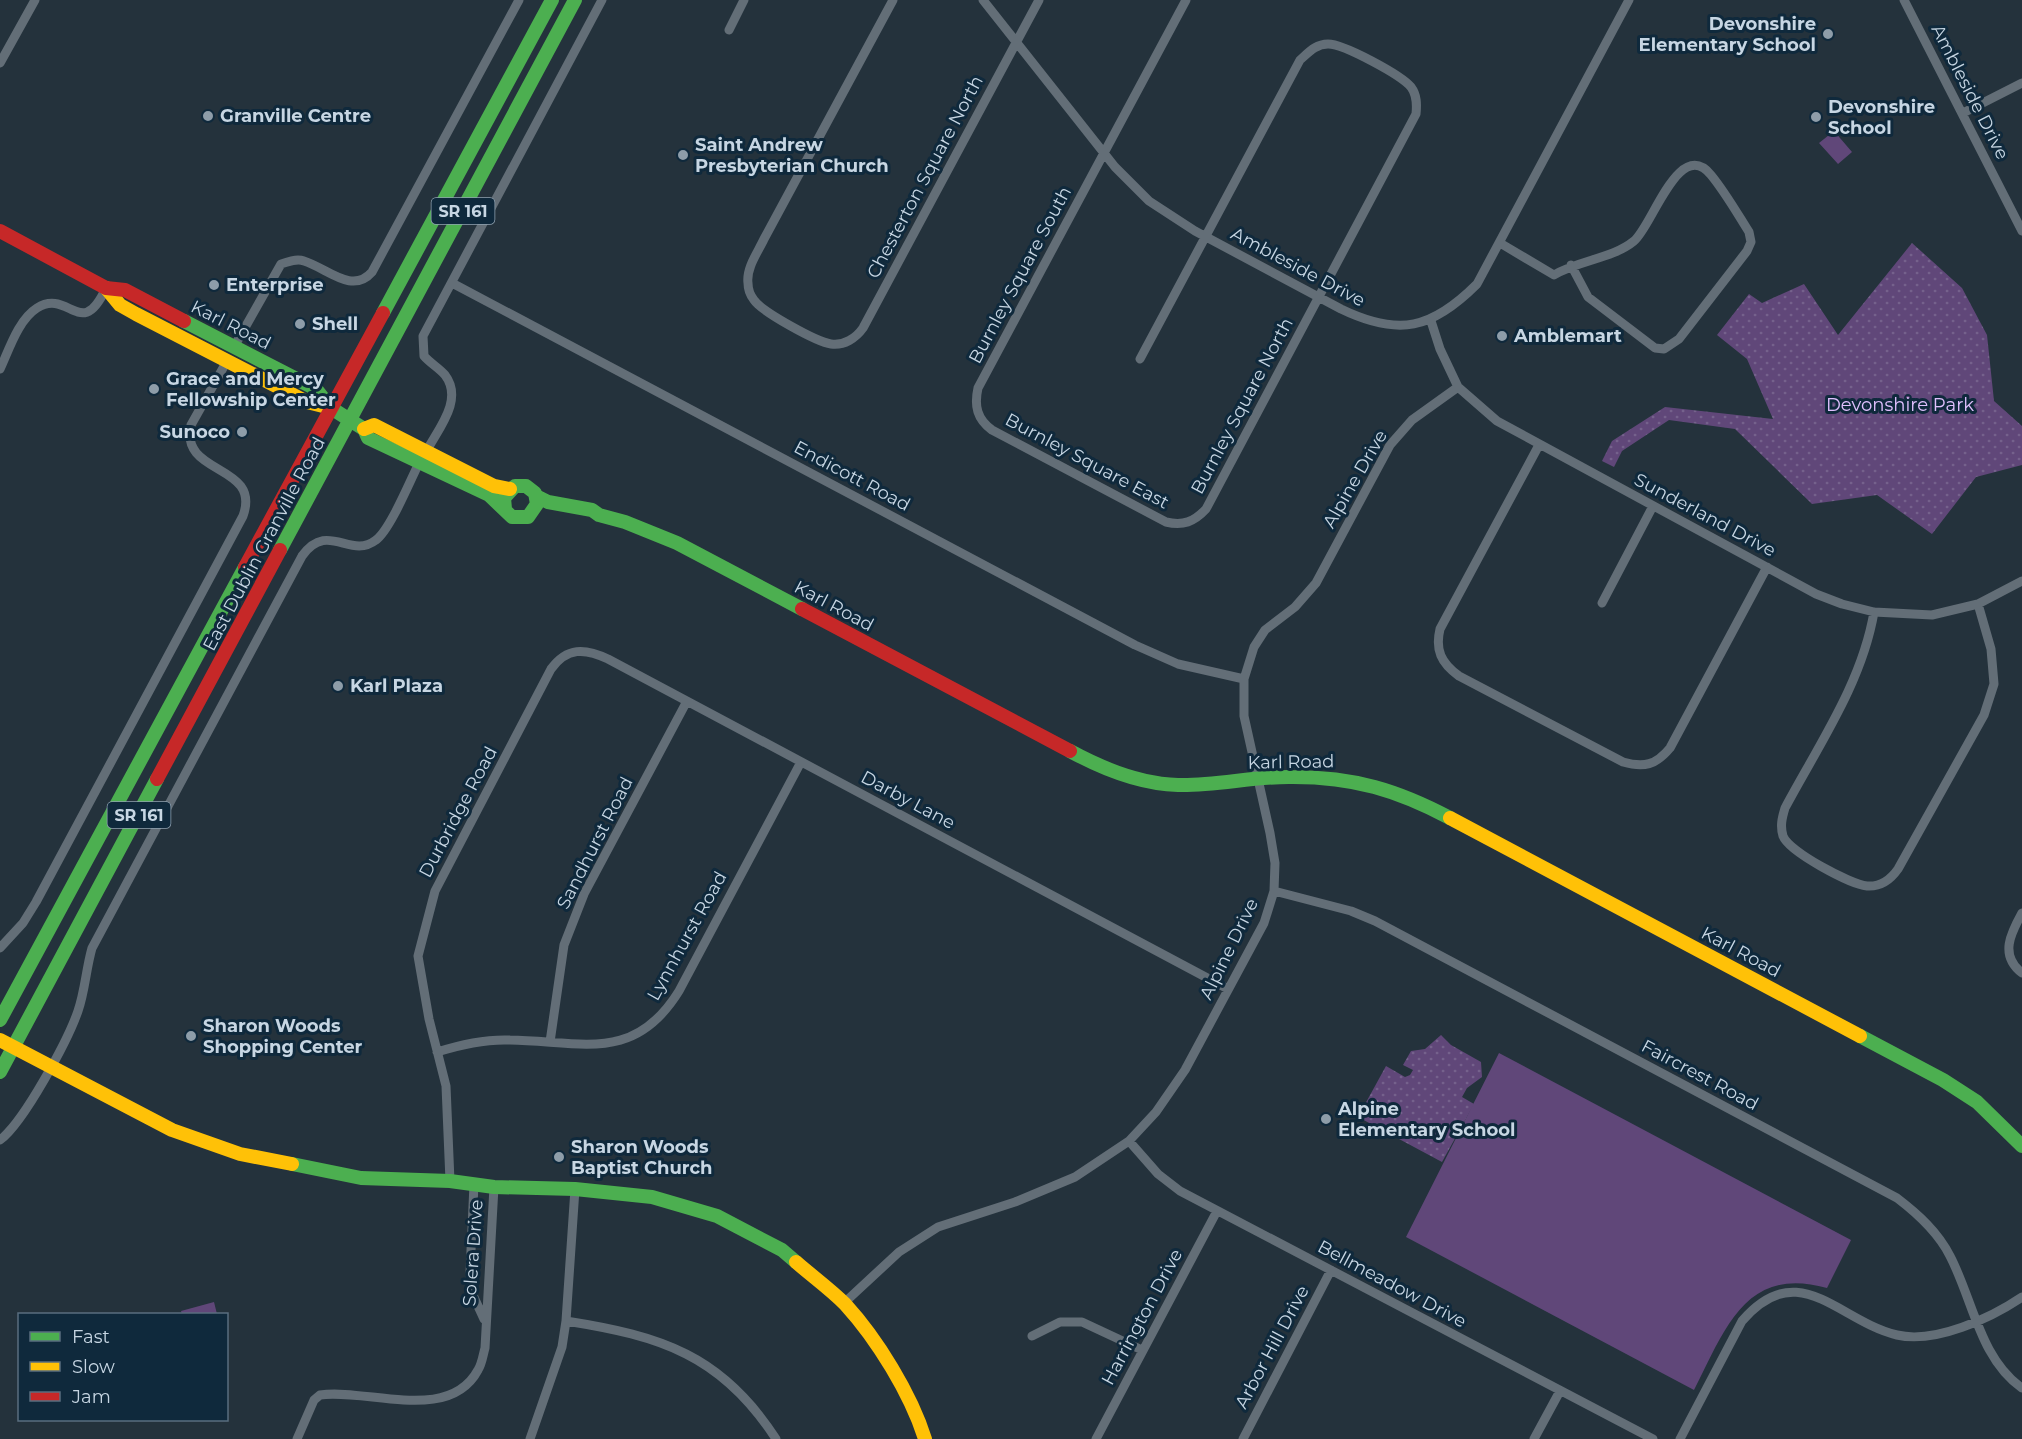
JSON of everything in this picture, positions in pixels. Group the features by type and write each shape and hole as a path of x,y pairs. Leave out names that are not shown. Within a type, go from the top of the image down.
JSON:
{"street":[{"path":"0,63 35,0"},
{"path":"234,347 281,264 303,260 353,282 363,281 372,272 519,0"},
{"name":"East Dublin Granville Road","path":"0,1020 552,0"},
{"name":"East Dublin Granville Road","path":"0,1072 575,0"},
{"path":"0,1140 23,1115 79,1009 92,948 302,556 315,542 324,539 362,546 379,538 450,409 453,395 450,382 443,372 424,356 422,344 602,0"},
{"path":"729,30 744,0"},
{"name":"Chesterton Square North","path":"892,0 749,269 749,291 754,301 763,309 820,340 833,344 846,342 856,337 863,328 1040,0"},
{"name":"Ambleside Drive","path":"983,0 1115,167 1149,201 1174,219 1320,298 1366,321 1398,326 1431,321 1460,301 1477,284 1629,0"},
{"name":"Burnley Square South","path":"978,415 975,402 978,388 1186,0"},
{"name":"Ambleside Drive","path":"1905,0 2022,231"},
{"name":"Burnley Square North","path":"1186,523 1198,518 1206,509 1412,126 1417,101 1413,89 1404,80 1341,47 1328,44 1314,47 1300,60 1205,236"},
{"path":"1963,113 2022,83"},
{"path":"1500,243 1554,275 1571,265 1620,250 1635,241 1646,228 1675,175 1680,171 1698,166 1710,174 1749,232 1750,242 1747,251 1679,339 1669,348 1655,348 1588,297 1571,265"},
{"name":"Karl Road","path":"0,231 106,288 125,291 316,389 331,408 351,421 364,429 374,425 422,457 489,495 505,509"},
{"path":"1140,359 1205,236"},
{"name":"Endicott Road","path":"452,283 1135,645 1178,664 1244,679"},
{"path":"0,369 26,319 37,308 53,304 84,314 91,312 97,306 106,288"},
{"name":"Karl Road","path":"106,288 120,305 310,403 331,408"},
{"name":"Sunderland Drive","path":"1431,321 1440,349 1458,387 1497,421 1816,594 1874,612 1932,615 1978,604 2022,581"},
{"name":"East Dublin Granville Road","path":"0,948 23,923 36,903 243,516 246,499 242,485 197,454 188,437 191,425 226,361"},
{"name":"Alpine Drive","path":"844,1303 899,1252 938,1227 1015,1202 1075,1177 1129,1141 1156,1112 1185,1070 1264,923 1275,891 1275,862 1244,716 1244,679 1254,647 1264,630 1295,607 1316,583 1390,445 1412,420 1458,387"},
{"name":"Burnley Square East","path":"978,415 992,430 1166,522 1186,523"},
{"path":"1539,445 1440,629 1437,643 1440,657 1448,668 1459,675 1623,762 1636,766 1650,765 1662,758 1670,748 1767,567"},
{"name":"Karl Road","path":"422,457 494,486 510,489"},
{"path":"526,486 536,496 537,504 532,514 517,519 505,509 504,498 510,489 526,486"},
{"name":"Karl Road","path":"536,496 548,502 592,510 598,515 624,522 677,543 1097,764 1127,775 1165,784 1206,785 1258,779 1338,778 1374,785 1410,797 1943,1080 1977,1102 2022,1146"},
{"path":"1602,603 1653,506"},
{"name":"Karl Road","path":"532,514 549,510 591,518 598,515"},
{"path":"1874,612 1869,639 1857,673 1785,808 1781,822 1784,836 1797,852 1855,883 1867,886 1891,879 1898,869 1984,715 1994,684 1991,649 1978,604"},
{"name":"Darby Lane","path":"570,652 594,652 1228,989"},
{"name":"Durbridge Road","path":"450,1181 446,1086 418,956 435,891 551,669 559,658 570,652"},
{"name":"Sandhurst Road","path":"550,1042 564,945 584,894 687,701"},
{"name":"Lynnhurst Road","path":"437,1052 457,1046 507,1040 583,1046 621,1041 640,1033 669,1008 801,762"},
{"name":"Faircrest Road","path":"1275,891 1351,911 1375,921 1897,1198 1919,1215 1937,1235 1950,1255 1990,1352 2008,1378 2022,1388"},
{"path":"2022,912 2011,933 2008,945 2010,957 2022,973"},
{"path":"0,1040 172,1130 240,1154 362,1178 450,1181 494,1187 574,1189 652,1197 717,1216 782,1250 844,1303 870,1334 918,1416 925,1439"},
{"name":"Bellmeadow Drive","path":"1129,1141 1158,1174 1180,1191 1653,1439"},
{"name":"Solera Drive","path":"474,1184 470,1273 472,1293 485,1321"},
{"name":"Solera Drive","path":"297,1439 314,1400 320,1395 416,1401 433,1400 464,1388 478,1370 485,1348 494,1187"},
{"path":"530,1439 562,1347 567,1321 574,1189"},
{"name":"Harrington Drive","path":"1096,1439 1217,1211"},
{"name":"Arbor Hill Drive","path":"1243,1439 1331,1270"},
{"path":"1680,1439 1742,1322 1755,1306 1777,1294 1802,1292 1826,1299 1897,1335 1923,1338 2005,1309 2022,1297"},
{"path":"567,1321 609,1327 659,1340 705,1363 739,1390 776,1439"},
{"path":"1032,1336 1060,1322 1082,1322 1143,1350"},
{"path":"1534,1439 1560,1391"}],"green space":[{"path":"1834,131 1852,152 1838,164 1819,143"},
{"name":"Devonshire Park","path":"1912,243 1962,288 1987,335 1994,401 2022,426 2022,465 1976,477 1932,534 1877,495 1812,504 1735,429 1669,420 1622,451 1614,467 1602,461 1612,441 1665,407 1773,419 1747,359 1717,335 1749,294 1762,303 1804,284 1838,335"},
{"path":"1441,1035 1451,1045 1481,1062 1482,1077 1467,1088 1462,1097 1474,1104 1442,1162 1358,1117 1386,1066 1405,1077 1410,1075 1413,1070 1403,1065 1411,1051 1425,1049"},
{"path":"1499,1053 1851,1240 1827,1288 1799,1283 1776,1286 1757,1294 1741,1308 1728,1325 1694,1390 1406,1237"},
{"path":"214,1302 217,1313 182,1313 181,1311"}],"traffic: fast":[{"path":"383,313 552,0"},
{"path":"280,550 575,0"},
{"path":"184,321 316,389 331,408 364,429 368,438 489,495 512,517 528,517 537,504 535,493 526,486 515,486 504,498 505,509"},
{"path":"536,496 548,502 592,510 599,515 625,522 677,543 802,609"},
{"path":"0,1020 245,567"},
{"path":"1070,751 1096,764 1136,779 1164,784 1193,785 1278,777 1336,779 1393,793 1450,818"},
{"path":"0,1072 157,779"},
{"path":"1860,1036 1943,1080 1977,1102 2022,1146"},
{"path":"292,1164 361,1178 450,1181 494,1187 575,1189 652,1197 717,1216 782,1250 796,1262"}],"traffic: slow":[{"path":"106,288 120,305 136,314 307,402 331,408"},
{"path":"364,429 374,425 494,486 510,489"},
{"path":"1450,818 1860,1036"},
{"path":"0,1040 172,1130 240,1154 292,1164"},
{"path":"796,1262 845,1304 881,1350 911,1404 925,1439"}],"traffic: jam":[{"path":"0,231 106,288 125,290 184,321"},
{"path":"245,567 383,313"},
{"path":"157,779 280,550"},
{"path":"802,609 1070,751"}],"place":[{"name":"Devonshire Elementary School","path":"1828,34"},
{"name":"Granville Centre","path":"208,116"},
{"name":"Devonshire School","path":"1816,117"},
{"name":"Saint Andrew Presbyterian Church","path":"683,155"},
{"name":"Enterprise","path":"214,285"},
{"name":"Shell","path":"300,324"},
{"name":"Amblemart","path":"1502,336"},
{"name":"Grace and Mercy Fellowship Center","path":"154,389"},
{"name":"Sunoco","path":"242,432"},
{"name":"Karl Plaza","path":"338,686"},
{"name":"Sharon Woods Shopping Center","path":"191,1036"},
{"name":"Alpine Elementary School","path":"1326,1119"},
{"name":"Sharon Woods Baptist Church","path":"559,1157"}]}
